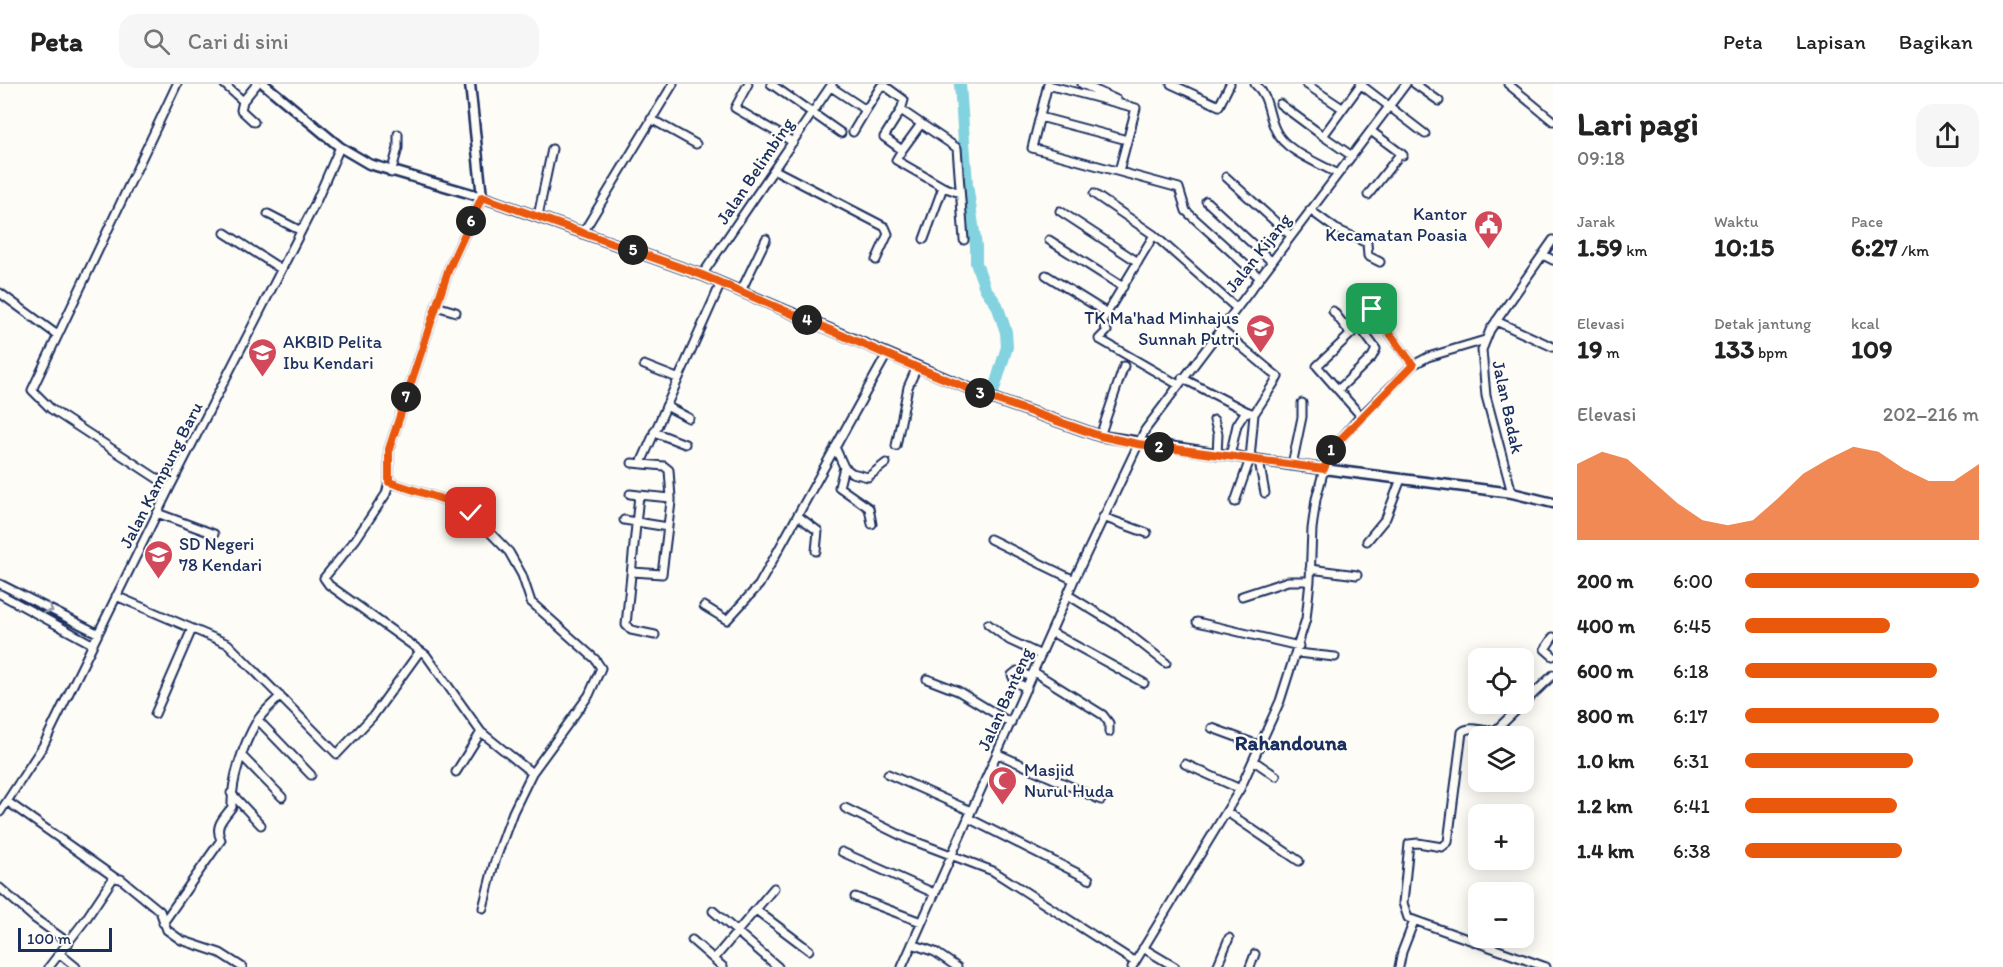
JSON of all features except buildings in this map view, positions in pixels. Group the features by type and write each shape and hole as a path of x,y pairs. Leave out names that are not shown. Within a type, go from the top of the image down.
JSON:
{"street":[{"path":"170,487 51,409 34,394 32,388 177,84"},
{"path":"224,84 243,101"},
{"path":"254,122 241,110 243,101 257,84"},
{"path":"264,84 340,147 365,162 391,173 482,197 584,231 702,275 994,399 1100,436 1138,444 1217,455 1512,493 1553,503"},
{"path":"470,84 482,197 449,268 389,449 389,482 386,494 324,578 328,585 429,659 481,732 532,773"},
{"path":"584,231 673,84"},
{"path":"748,84 734,105 735,108 793,142"},
{"path":"771,84 841,133"},
{"path":"1136,108 1048,84 1032,148 1179,188 1186,211 1259,277"},
{"path":"1082,84 1136,108"},
{"path":"1171,84 1219,106 1230,84"},
{"path":"1188,92 1192,84"},
{"path":"1255,84 1265,93 1275,130 1283,142 1338,174"},
{"path":"1306,84 1342,108"},
{"path":"1323,136 1360,84 1425,134"},
{"name":"Jalan Kijang","path":"1138,444 1145,430 1219,328 1407,84"},
{"path":"1415,84 1439,101"},
{"path":"1508,84 1551,117"},
{"path":"831,85 866,110"},
{"name":"Jalan Belimbing","path":"702,275 831,85"},
{"path":"853,132 883,86 903,99 905,103 883,140 902,150"},
{"path":"1280,104 1352,156"},
{"path":"1119,171 1136,108"},
{"path":"901,110 957,148 964,240"},
{"path":"1040,117 1127,140"},
{"path":"651,119 696,144"},
{"path":"921,124 902,150 897,162 943,187 960,193"},
{"path":"1368,195 1403,155 1371,131"},
{"path":"391,173 398,148 398,134"},
{"name":"Jalan Kampung Baru","path":"0,812 42,746 170,487 215,404 340,147"},
{"path":"538,216 552,149"},
{"path":"775,170 885,227 888,234 876,260"},
{"path":"1226,177 1291,236"},
{"path":"924,239 943,187"},
{"path":"1094,194 1154,235 1235,307"},
{"path":"1206,201 1271,261"},
{"path":"1310,210 1336,229 1367,243 1368,256 1380,262"},
{"path":"1060,211 1138,262"},
{"path":"268,214 301,231"},
{"path":"225,233 281,269"},
{"path":"1154,235 1102,321 1107,331 1099,339 1180,381 1250,412"},
{"path":"741,291 766,239"},
{"path":"1049,240 1122,287"},
{"name":"Jalan Badak","path":"1512,493 1486,396 1482,365 1485,339 1553,240"},
{"path":"1543,255 1553,260"},
{"path":"1046,275 1107,313"},
{"path":"641,463 721,283"},
{"path":"1377,290 1372,309 1413,365"},
{"path":"0,293 56,334"},
{"path":"436,306 456,312"},
{"path":"1334,310 1351,334"},
{"path":"1496,321 1553,347"},
{"path":"1219,328 1278,375 1237,426 1230,456"},
{"path":"1338,390 1372,357 1376,350 1362,330 1356,328 1317,366 1338,390 1361,416"},
{"path":"845,808 906,838 978,864 1013,882 1133,965 1227,812 1262,746 1298,649 1306,619 1312,529 1324,469 1332,448 1413,365 1428,357 1485,339"},
{"path":"704,606 721,618 728,619 759,585 887,354"},
{"path":"644,365 677,378"},
{"path":"1100,436 1124,366"},
{"path":"896,446 908,387 916,367"},
{"path":"1292,465 1300,428 1302,403"},
{"path":"666,406 689,418"},
{"path":"1250,412 1254,460 1265,493"},
{"path":"1214,420 1218,434 1217,455"},
{"path":"654,432 685,444"},
{"name":"Jalan Banteng","path":"902,967 1074,580 1138,444"},
{"path":"835,447 844,467 852,473 868,477 886,463"},
{"path":"1235,502 1254,460"},
{"path":"632,464 663,466 670,471 671,498 662,574 633,572"},
{"path":"844,467 839,487 869,508 872,524"},
{"path":"1367,541 1386,518 1401,479"},
{"path":"389,482 451,502 471,513 509,552 522,575 531,602 600,665 597,681 589,695 532,773 504,835 483,908"},
{"path":"630,494 671,498"},
{"path":"639,495 627,628 655,635"},
{"path":"157,513 214,534"},
{"path":"798,516 818,531 816,551"},
{"path":"1103,517 1147,533"},
{"path":"624,520 668,527"},
{"path":"990,539 1074,580"},
{"path":"1310,569 1357,575"},
{"path":"1242,596 1288,581 1310,581"},
{"path":"0,584 97,633"},
{"path":"0,594 92,644"},
{"path":"1068,595 1120,627 1166,663"},
{"path":"116,596 228,644 337,754 373,716 420,651"},
{"path":"1197,622 1335,657"},
{"path":"988,624 1009,640 1041,655"},
{"path":"154,714 192,629"},
{"path":"1051,632 1144,683"},
{"path":"1553,638 1545,649 1553,656"},
{"path":"1027,688 1015,682 1012,675 1017,671 1032,675 1103,715 1108,723 1109,732"},
{"path":"1546,967 1414,921 1408,918 1403,909 1407,848 1412,842 1442,847 1447,844 1462,732 1469,728 1491,731 1497,729 1553,675"},
{"path":"927,680 958,691 1011,723"},
{"path":"163,923 221,840 217,833 220,822 232,807 231,793 242,756 258,720 280,696"},
{"path":"258,720 310,775"},
{"path":"1212,728 1262,746"},
{"path":"456,772 481,732"},
{"path":"998,754 1101,800"},
{"path":"242,756 282,797"},
{"path":"1254,761 1276,776"},
{"path":"1185,764 1240,789"},
{"path":"888,774 970,814 1089,879"},
{"path":"231,793 261,825"},
{"path":"8,802 58,835 114,878 121,879 160,911 167,930 186,944 220,953 242,967"},
{"path":"1227,812 1299,861"},
{"path":"842,852 934,893"},
{"path":"49,967 69,943 114,878"},
{"path":"0,888 34,918 69,943"},
{"path":"714,959 774,888"},
{"path":"855,897 921,922"},
{"path":"756,910 809,950"},
{"path":"713,911 778,967"},
{"path":"1399,967 1414,921"},
{"path":"1216,967 1229,938"},
{"path":"692,940 723,967"},
{"path":"912,944 935,952 957,967"},
{"path":"1143,948 1174,967"},
{"path":"60,954 76,967"},
{"path":"1250,967 1256,954"}],"waterway":[{"path":"960,84 967,184 976,246 976,263 985,288 997,305 1006,332 1007,347 992,396"}],"place":[{"name":"Kantor Kecamatan Poasia","path":"1488,250"},
{"name":"TK Ma'had Minhajus Sunnah Putri","path":"1260,354"},
{"name":"AKBID Pelita Ibu Kendari","path":"262,378"},
{"name":"SD Negeri 78 Kendari","path":"158,580"},
{"name":"Masjid Nurul Huda","path":"1003,806"}],"district":[{"name":"Rahandouna","path":"1291,743"}],"route":[{"path":"471,513 451,502 389,482 387,465 389,449 449,268 482,197 584,231 702,275 916,367 1054,421 1100,436 1138,444 1292,465 1324,469 1332,448 1413,365 1372,309"}]}
